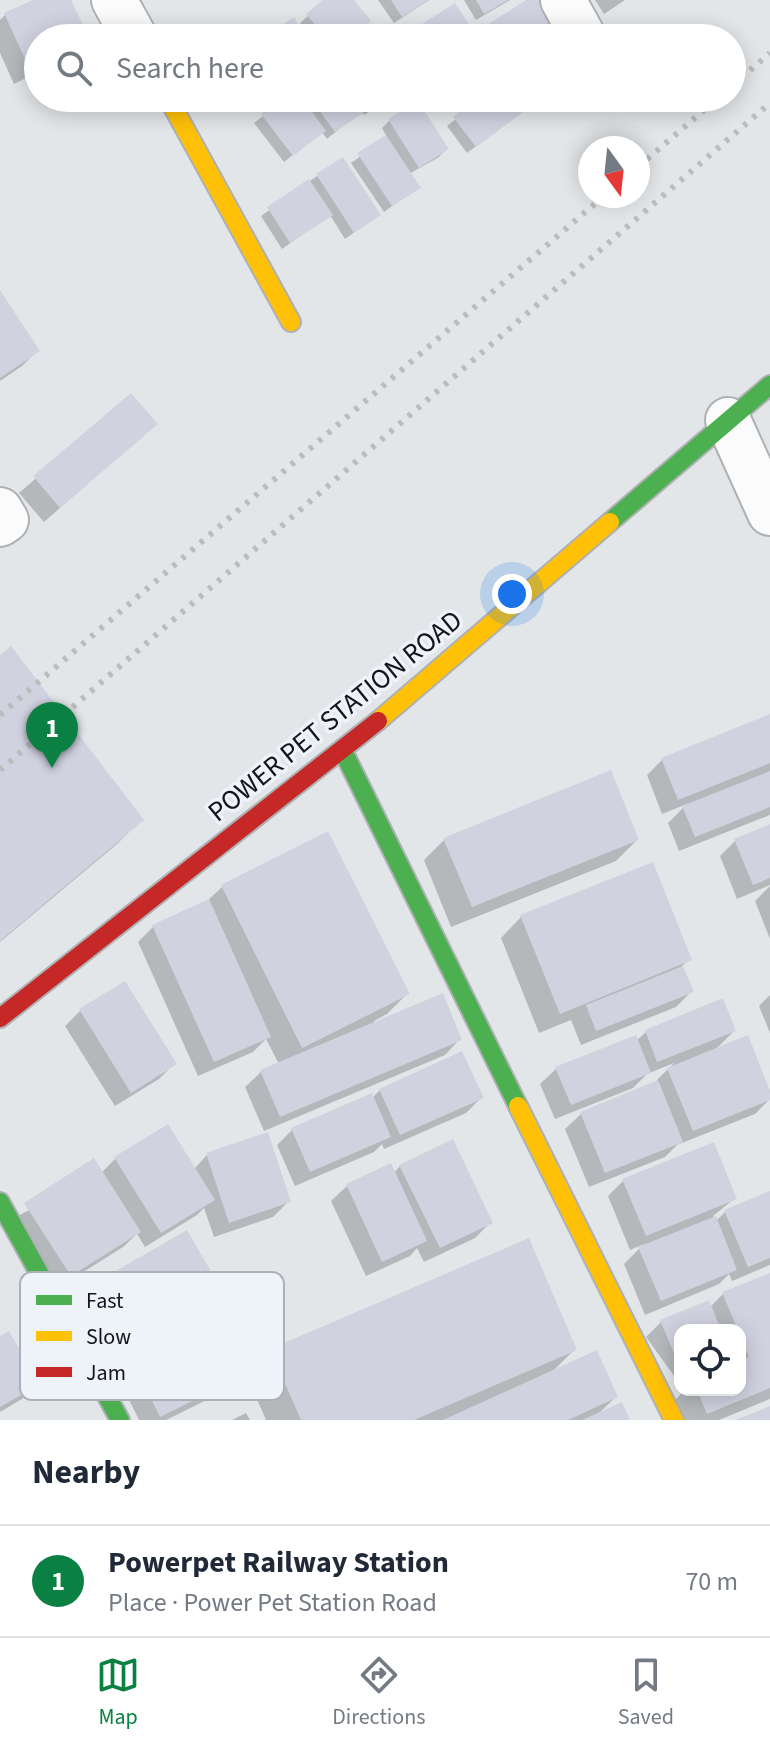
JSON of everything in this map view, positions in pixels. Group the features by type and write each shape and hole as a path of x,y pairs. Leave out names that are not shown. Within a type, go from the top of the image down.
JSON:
{"street":[{"path":"114,0 127,24"},
{"path":"563,0 576,24"},
{"path":"176,112 291,322"},
{"name":"POWER PET STATION ROAD","path":"0,1018 343,751 770,385"},
{"path":"728,420 770,513"},
{"path":"0,510 6,520 0,524"},
{"path":"343,751 674,1420"},
{"path":"0,1202 39,1272"},
{"path":"109,1400 120,1420"}],"building":[{"path":"33,0 71,0 82,24 24,24 24,57 4,13"},
{"path":"323,0 354,0 371,21 368,24 314,24 306,14"},
{"path":"391,0 428,0 402,17"},
{"path":"476,0 508,0 484,14"},
{"path":"526,0 546,0 561,23 559,24 489,24"},
{"path":"455,3 468,24 422,24"},
{"path":"294,17 298,24 283,24"},
{"path":"312,112 326,131 293,156 261,114"},
{"path":"320,112 363,113 335,132"},
{"path":"400,112 425,112 449,149 419,168 388,119"},
{"path":"460,112 523,112 476,147 453,117"},
{"path":"386,135 421,188 392,206 357,153"},
{"path":"343,157 381,215 354,233 316,174"},
{"path":"309,179 333,215 290,243 267,207"},
{"path":"0,290 40,351 0,378"},
{"path":"131,393 158,424 60,508 33,476"},
{"path":"11,646 144,820 0,941 0,655"},
{"path":"770,714 770,763 678,800 661,758"},
{"path":"611,770 639,840 472,907 443,838"},
{"path":"770,771 770,807 695,837 682,806"},
{"path":"770,824 770,878 753,885 734,839"},
{"path":"328,831 410,994 302,1048 221,885"},
{"path":"653,862 692,960 560,1014 520,915"},
{"path":"209,899 271,1037 214,1062 152,925"},
{"path":"683,966 694,992 596,1031 586,1005"},
{"path":"125,981 177,1064 131,1093 79,1009"},
{"path":"443,993 462,1040 280,1117 260,1070"},
{"path":"723,998 736,1031 657,1062 645,1030"},
{"path":"636,1035 651,1073 571,1105 555,1067"},
{"path":"748,1035 770,1091 770,1100 693,1131 667,1068"},
{"path":"462,1051 484,1098 400,1135 379,1089"},
{"path":"658,1080 683,1142 605,1173 580,1112"},
{"path":"372,1093 391,1137 310,1172 291,1128"},
{"path":"168,1124 215,1200 161,1233 114,1157"},
{"path":"268,1132 291,1202 229,1223 206,1153"},
{"path":"453,1139 493,1223 440,1248 399,1165"},
{"path":"714,1142 737,1199 646,1236 622,1179"},
{"path":"94,1158 141,1232 77,1272 68,1272 24,1203"},
{"path":"391,1163 427,1241 382,1262 346,1184"},
{"path":"770,1191 770,1258 748,1267 724,1210"},
{"path":"716,1216 737,1270 661,1301 638,1247"},
{"path":"187,1230 211,1272 114,1272"},
{"path":"529,1238 577,1350 414,1420 301,1420 284,1381 284,1343"},
{"path":"770,1273 770,1388 707,1414 700,1396 746,1396 746,1358 749,1357 746,1324 735,1324 722,1292"},
{"path":"709,1300 719,1324 674,1324 674,1354 660,1320"},
{"path":"9,1331 20,1350 20,1396 0,1407 0,1336"},
{"path":"597,1350 618,1397 568,1420 443,1420"},
{"path":"152,1400 194,1400 160,1417"},
{"path":"622,1402 630,1420 582,1420"},
{"path":"770,1406 770,1420 735,1420"}],"railway":[{"path":"746,74 770,53"},
{"path":"0,770 770,103"},
{"path":"650,157 702,112"},
{"path":"0,715 590,208"}],"traffic: fast":[{"path":"610,522 770,385"},
{"path":"343,751 518,1106"},
{"path":"0,1202 39,1272"},
{"path":"109,1400 120,1420"}],"traffic: slow":[{"path":"176,112 291,322"},
{"path":"378,721 610,522"},
{"path":"518,1106 674,1420"}],"traffic: jam":[{"path":"0,1018 378,721"}],"place":[{"name":"Powerpet Railway Station","path":"52,768"}]}
